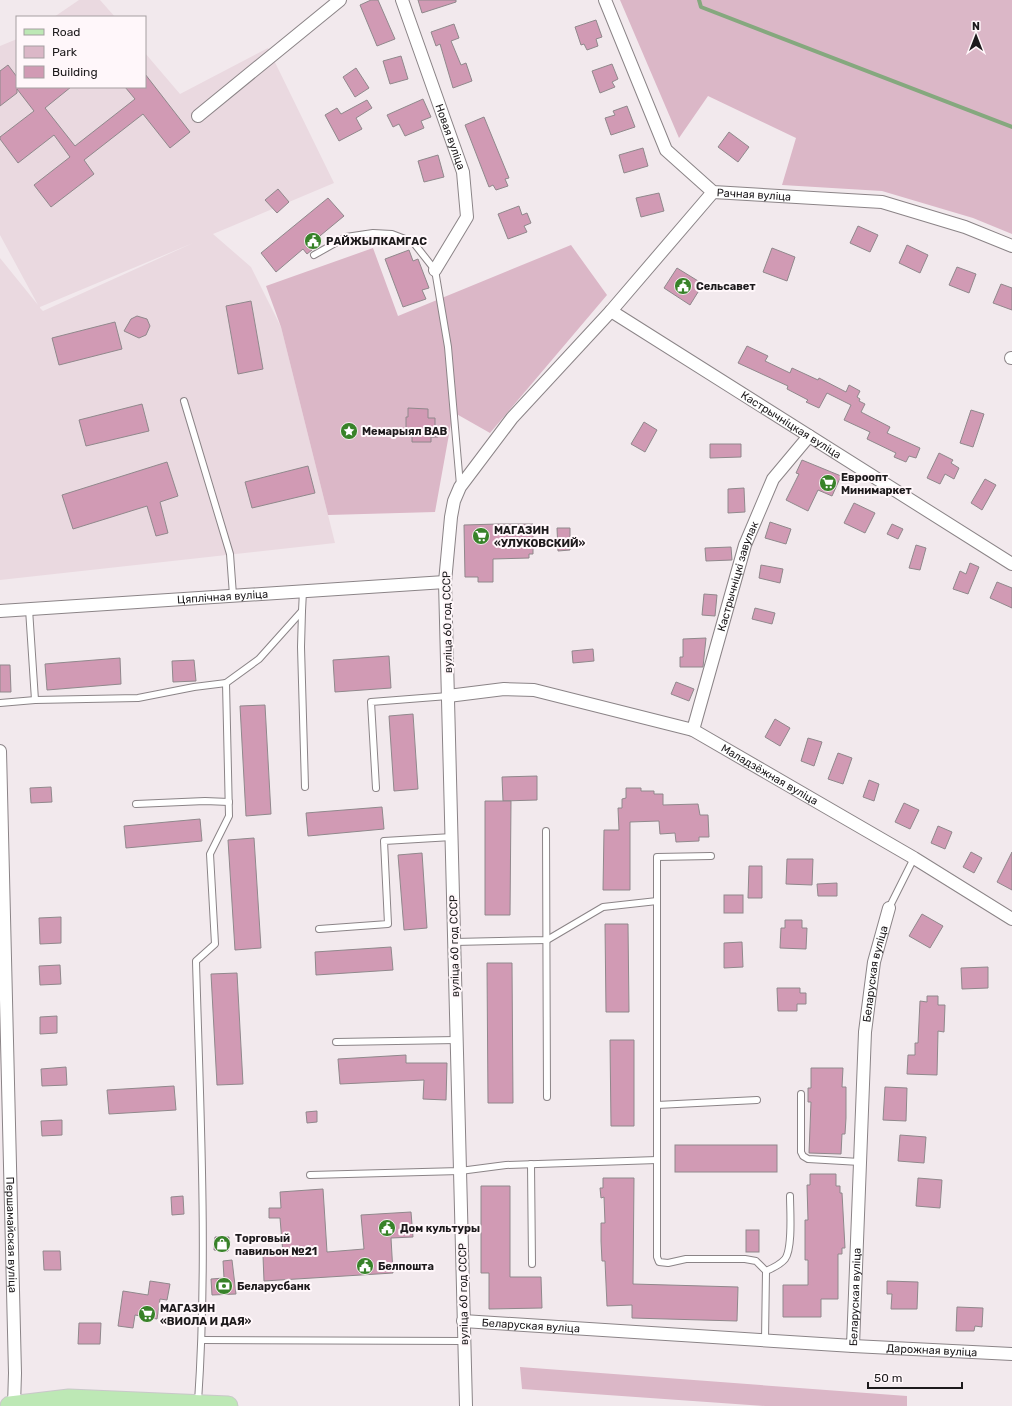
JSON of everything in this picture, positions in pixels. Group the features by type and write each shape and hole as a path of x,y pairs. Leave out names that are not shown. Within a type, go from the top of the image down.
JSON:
{"main road":[{"path":"10,1405 69,1399 228,1406"}],"street":[{"path":"198,116 340,0"},
{"name":"Новая вуліца","path":"402,0 463,172 467,217 435,270"},
{"name":"Рачная вуліца","path":"605,0 666,150 713,192 882,202 965,227 1012,246"},
{"name":"вуліца 60 год СССР","path":"466,1406 445,582 451,517 454,501 460,487 512,418 611,311 713,192"},
{"name":"Кастрычніцкая вуліца","path":"611,311 1012,564"},
{"name":"Кастрычніцкі завулак","path":"693,730 745,545 773,479 809,436"},
{"name":"Цяплічная вуліца","path":"0,611 445,582"},
{"name":"Маладзёжная вуліца","path":"448,696 504,689 534,690 563,696 693,730 914,858 1012,919"},
{"name":"Першамайская вуліца","path":"0,751 15,1373 10,1405"},
{"name":"Беларуская вуліца","path":"463,1321 853,1346 865,1032 874,962 889,908"},
{"name":"Дарожная вуліца","path":"853,1346 1012,1354"}],"lane":[{"path":"314,255 346,237 373,233 392,234 413,242 435,270 448,347 460,487"},
{"path":"184,401 230,554 232,595"},
{"path":"303,591 300,647 305,787"},
{"path":"29,609 35,700"},
{"path":"0,703 35,700 138,698 194,687 226,683 259,659 302,611"},
{"path":"197,1404 202,1340 202,1157 196,961 215,944 210,854 229,816 226,683"},
{"path":"376,788 371,702 448,696"},
{"path":"136,804 205,801 228,802"},
{"path":"546,830 547,1097"},
{"path":"319,929 388,924 384,841 452,837"},
{"path":"711,856 657,857 657,1257 659,1262 663,1263 686,1259 745,1259 756,1261 766,1271 765,1340"},
{"path":"889,908 914,858"},
{"path":"454,942 546,940 603,907 657,901"},
{"path":"336,1042 456,1040"},
{"path":"801,1094 803,1156 808,1159 860,1162"},
{"path":"657,1105 758,1100"},
{"path":"310,1175 460,1171 531,1164 657,1160"},
{"path":"531,1164 532,1264"},
{"path":"766,1271 779,1265 786,1259 789,1249 790,1196"},
{"path":"202,1340 464,1341"}],"shaded area":[{"path":"79,0 100,0 114,16 55,16"},
{"path":"16,39 16,88 146,88 146,54 180,94 268,48 334,183 213,234 251,267 281,327 335,543 0,580 0,258 38,305 0,235 0,46","holes":["193,243 43,311 40,307"]}],"green space":[{"path":"620,0 1012,0 1012,234 973,218 882,191 782,185 796,138 708,96 679,138"},
{"path":"571,245 607,295 490,433 453,412 435,512 328,515 281,327 266,286 373,248 398,316"},
{"path":"520,1367 907,1396 907,1406 765,1406 522,1389"}],"building":[{"path":"371,0 378,0 395,39 377,46 360,5"},
{"path":"418,0 456,0 456,2 422,13"},
{"path":"596,20 602,37 596,39 598,46 587,50 584,44 581,45 575,27"},
{"path":"454,24 459,38 451,41 461,65 466,63 472,81 453,88 440,44 436,46 431,32"},
{"path":"401,56 408,79 390,84 383,61"},
{"path":"612,64 618,79 612,82 615,87 600,93 592,71"},
{"path":"8,65 16,76 16,88 70,88 45,108 75,146 135,99 126,88 146,88 146,75 190,132 170,148 143,114 84,160 94,174 51,207 34,185 70,157 54,135 18,163 0,137 34,111 17,89 17,93 0,106 0,71"},
{"path":"356,68 369,88 355,97 343,77"},
{"path":"423,99 431,117 421,121 424,128 405,136 399,124 393,127 387,115"},
{"path":"367,100 372,108 356,118 362,129 339,141 325,115 337,108 341,114"},
{"path":"627,106 635,127 611,135 605,118 615,115 613,111"},
{"path":"484,117 509,178 505,179 508,186 496,190 493,185 489,187 465,125"},
{"path":"729,132 749,147 738,162 718,147"},
{"path":"643,148 648,166 624,173 619,155"},
{"path":"438,155 444,177 424,182 418,161"},
{"path":"278,189 289,202 277,213 265,200"},
{"path":"659,193 664,211 641,217 636,198"},
{"path":"328,198 344,216 315,240 318,245 307,254 303,249 276,272 261,253"},
{"path":"519,206 522,215 527,213 531,223 524,226 527,232 508,239 498,214"},
{"path":"858,226 878,235 870,252 850,243"},
{"path":"907,245 928,255 920,273 899,263"},
{"path":"772,248 795,257 787,281 763,272"},
{"path":"409,250 413,261 418,259 429,288 422,290 426,299 403,307 385,259"},
{"path":"957,267 976,274 969,293 949,285"},
{"name":"Сельсавет","path":"677,268 703,284 690,305 664,288"},
{"path":"1001,284 1012,288 1012,310 993,303"},
{"path":"251,301 263,369 238,374 226,306"},
{"path":"137,316 147,319 150,326 146,335 139,338 124,331 131,319"},
{"path":"115,322 122,349 59,365 52,338"},
{"path":"747,346 768,356 765,361 790,373 792,368 818,380 819,378 846,392 849,385 860,391 857,397 860,399 859,401 865,404 861,412 890,427 887,433 920,448 916,458 909,456 906,462 894,457 896,453 867,439 870,432 844,420 851,405 827,393 819,408 806,402 808,400 787,389 788,386 738,363"},
{"path":"142,404 149,431 86,446 79,420"},
{"path":"408,408 428,409 428,418 435,418 435,426 438,426 438,437 431,437 431,442 412,442 412,436 409,436 409,431 406,431 406,417 408,417"},
{"path":"971,410 984,414 973,447 960,443"},
{"path":"644,422 657,430 645,452 631,444"},
{"path":"710,444 741,444 741,457 710,458"},
{"path":"939,453 953,460 951,463 959,468 954,479 945,474 940,484 927,478"},
{"path":"802,460 841,476 832,496 818,490 808,511 786,500 799,474 796,473"},
{"path":"167,462 178,496 160,502 168,533 156,536 147,506 73,529 62,495"},
{"path":"308,466 315,493 252,508 245,482"},
{"path":"985,479 996,485 982,510 971,503"},
{"path":"744,488 745,512 728,513 728,489"},
{"path":"854,503 875,513 865,533 844,523"},
{"path":"770,522 791,529 786,544 765,538"},
{"path":"533,524 533,554 529,554 529,558 493,559 493,582 478,582 478,577 465,577 464,525"},
{"path":"892,524 903,529 898,539 887,534"},
{"path":"557,528 570,528 570,550 558,551"},
{"path":"916,545 926,548 920,570 909,568"},
{"path":"731,547 732,560 706,561 705,548"},
{"path":"970,563 979,567 968,594 953,589 960,571 966,574"},
{"path":"761,565 783,569 780,583 759,578"},
{"path":"997,582 1012,588 1012,608 990,598"},
{"path":"704,594 717,595 715,616 702,615"},
{"path":"755,608 775,613 772,624 752,619"},
{"path":"706,638 703,667 680,667 680,657 683,657 683,639"},
{"path":"593,649 594,661 573,663 572,651"},
{"path":"389,656 391,688 335,692 333,660"},
{"path":"120,658 121,684 47,690 45,664"},
{"path":"194,660 196,681 173,682 172,661"},
{"path":"0,665 10,665 11,692 0,692"},
{"path":"676,682 694,689 689,701 671,694"},
{"path":"265,705 271,814 246,816 240,706"},
{"path":"413,714 418,789 394,791 389,716"},
{"path":"775,719 790,728 780,746 765,737"},
{"path":"808,738 822,742 814,766 801,761"},
{"path":"838,753 852,758 843,784 828,779"},
{"path":"537,776 537,800 503,801 502,777"},
{"path":"869,780 879,784 874,801 863,797"},
{"path":"51,787 52,802 31,803 30,788"},
{"path":"626,788 641,788 641,791 654,791 654,794 663,794 663,805 698,804 700,815 708,815 709,837 699,837 699,841 676,842 675,833 660,834 659,821 630,822 630,890 603,890 604,830 619,830 618,808 622,808 622,799 626,798"},
{"path":"485,801 511,801 510,915 485,915"},
{"path":"904,803 919,810 910,829 895,822"},
{"path":"382,807 384,829 308,836 306,813"},
{"path":"200,819 202,841 126,848 124,826"},
{"path":"938,826 952,832 945,849 931,843"},
{"path":"254,838 261,948 235,950 228,840"},
{"path":"971,852 982,858 974,873 963,867"},
{"path":"1012,852 1012,890 997,882"},
{"path":"422,853 427,928 404,930 398,855"},
{"path":"787,859 813,859 812,885 786,884"},
{"path":"749,866 762,866 762,898 748,898"},
{"path":"837,883 837,896 818,896 817,884"},
{"path":"724,895 743,895 743,913 724,913"},
{"path":"922,914 943,926 930,948 909,936"},
{"path":"61,917 61,943 40,944 39,918"},
{"path":"785,920 802,920 802,928 807,928 806,949 780,948 781,928 785,928"},
{"path":"605,924 628,924 629,1012 606,1012"},
{"path":"742,942 743,967 724,968 724,943"},
{"path":"391,947 393,970 316,975 315,952"},
{"path":"487,963 512,963 513,1103 488,1103"},
{"path":"60,965 61,984 40,985 39,966"},
{"path":"988,967 988,988 962,989 961,968"},
{"path":"237,973 243,1084 217,1085 211,974"},
{"path":"777,988 800,988 800,993 806,993 806,1004 797,1004 797,1011 778,1011"},
{"path":"927,996 938,996 938,1005 945,1005 944,1032 938,1031 937,1075 907,1074 908,1055 915,1055 915,1043 918,1043 920,1001 927,1002"},
{"path":"57,1016 57,1033 40,1034 40,1017"},
{"path":"610,1040 634,1040 634,1126 611,1126"},
{"path":"406,1055 406,1063 447,1063 446,1100 423,1099 424,1080 340,1084 338,1059"},
{"path":"66,1067 67,1085 42,1086 41,1069"},
{"path":"811,1068 843,1068 842,1087 846,1087 846,1118 845,1134 842,1134 841,1154 809,1153 811,1102 808,1102 808,1088 811,1088"},
{"path":"174,1086 176,1110 109,1114 107,1090"},
{"path":"885,1087 907,1088 906,1121 883,1120"},
{"path":"317,1111 317,1122 307,1123 306,1112"},
{"path":"62,1120 62,1135 42,1136 41,1121"},
{"path":"900,1135 926,1137 924,1163 898,1161"},
{"path":"675,1145 777,1145 777,1172 675,1172"},
{"path":"810,1174 836,1174 836,1186 840,1186 840,1193 842,1193 845,1248 842,1248 842,1254 838,1254 838,1299 821,1299 821,1317 783,1317 783,1285 808,1285 808,1260 805,1260 805,1220 808,1220 807,1185 810,1185"},
{"path":"603,1178 634,1178 633,1284 738,1287 737,1321 632,1318 632,1305 607,1306 605,1261 602,1261 601,1241 601,1223 605,1223 604,1197 601,1198 600,1188 603,1188"},
{"path":"918,1178 942,1180 940,1208 916,1206"},
{"path":"481,1186 510,1186 510,1277 541,1277 542,1308 489,1309 489,1273 481,1273"},
{"name":"Дом культуры","path":"323,1189 327,1252 364,1249 361,1215 411,1212 413,1237 391,1238 393,1273 264,1281 263,1256 283,1254 280,1218 269,1218 269,1208 281,1208 280,1192"},
{"path":"183,1196 184,1214 172,1215 171,1197"},
{"path":"746,1230 759,1230 759,1252 746,1252"},
{"name":"Торговый павильон №21","path":"215,1237 229,1237 228,1251 214,1250"},
{"path":"43,1251 60,1251 61,1270 44,1270"},
{"name":"Беларусбанк","path":"232,1260 236,1294 212,1295 211,1279 224,1278 223,1261"},
{"path":"150,1281 170,1284 167,1300 160,1299 157,1319 135,1315 133,1328 118,1326 123,1291 148,1295"},
{"path":"887,1281 918,1282 917,1309 891,1309 892,1294 887,1294"},
{"path":"957,1307 983,1308 982,1327 975,1326 974,1331 956,1331"},
{"path":"79,1323 101,1323 100,1344 78,1344"}],"waterway":[{"path":"699,0 701,7 1012,127"}],"place":[{"name":"РАЙЖЫЛКАМГАС","path":"313,241"},
{"name":"Сельсавет","path":"683,286"},
{"name":"Мемарыял ВАВ","path":"349,431"},
{"name":"Евроопт Минимаркет","path":"828,483"},
{"name":"МАГАЗИН «УЛУКОВСКИЙ»","path":"481,536"},
{"name":"Дом культуры","path":"387,1228"},
{"name":"Торговый павильон №21","path":"222,1244"},
{"name":"Белпошта","path":"365,1266"},
{"name":"Беларусбанк","path":"224,1286"},
{"name":"МАГАЗИН «ВИОЛА И ДАЯ»","path":"147,1314"}]}
